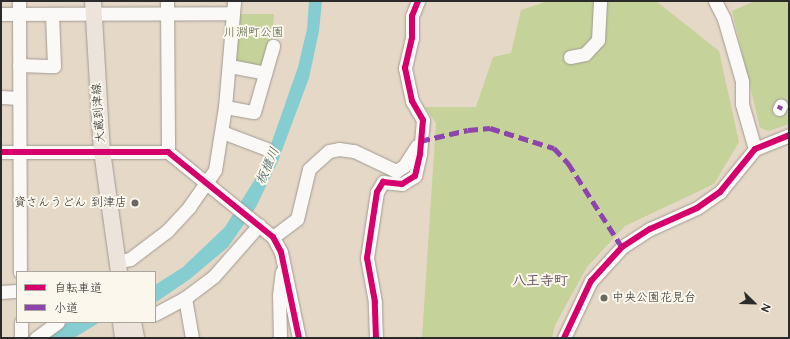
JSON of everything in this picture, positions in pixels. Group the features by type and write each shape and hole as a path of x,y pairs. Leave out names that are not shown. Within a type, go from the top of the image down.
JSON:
{"main road":[{"name":"大蔵到津線","path":"94,8 102,151 118,267"}],"street":[{"path":"19,1 20,271"},
{"path":"376,338 375,302 367,258 377,192 383,182 402,184 415,176 423,120 412,101 405,68 412,38 412,16 418,1"},
{"path":"570,57 585,54 598,40 600,1"},
{"path":"715,1 724,19 742,81 742,104 755,149"},
{"path":"167,7 168,152"},
{"path":"1,14 52,14 94,8 234,7 230,66 222,132 215,170 189,207 167,231 118,267"},
{"path":"19,65 54,66 52,14"},
{"path":"225,107 254,112 272,46"},
{"path":"230,66 265,73"},
{"path":"1,97 19,98"},
{"path":"222,132 267,149"},
{"path":"564,338 591,281 622,248 650,229 697,208 720,192 755,149 784,137"},
{"path":"273,237 297,219 310,169 329,151 339,149 354,151 396,171 404,166 420,141"},
{"path":"1,152 168,152 273,237 283,265 299,338"},
{"path":"156,313 185,298 214,276 257,223"},
{"path":"280,338 278,295 283,265"},
{"path":"1,292 16,291"},
{"path":"185,298 192,338"},
{"path":"20,323 21,338"},
{"path":"36,338 57,323"}],"green space":[{"path":"548,1 656,1 719,51 739,142 714,184 625,226 587,267 555,325 552,338 422,338 436,123 425,107 476,107 493,57 511,53 521,10"},
{"path":"755,1 789,1 789,124 769,131 760,128 732,11"},
{"name":"川淵町公園","path":"238,14 274,14 273,28 263,70 233,65"}],"water":[{"name":"板櫃川","path":"309,1 322,1 319,31 309,78 278,161 256,207 228,247 190,279 156,302 156,284 183,267 225,227 257,176 269,150 298,67 307,29"},
{"path":"67,323 98,323 74,338 45,338"}],"marked path":[{"path":"779,109 781,105"},
{"path":"420,141 468,130 490,128 554,148 568,163 622,247"}],"cycle path":[{"path":"376,338 375,302 367,258 377,192 383,182 402,184 415,176 420,154 423,120 412,101 405,68 412,38 412,16 418,1"},
{"path":"564,338 591,281 622,247 650,229 697,208 720,192 755,149 789,135"},
{"path":"1,152 168,152 273,237 281,252 299,338"}],"place":[{"name":"資さんうどん 到津店","path":"135,203"},
{"name":"中央公園花見台","path":"604,298"}],"district":[{"name":"八王寺町","path":"540,281"}]}
